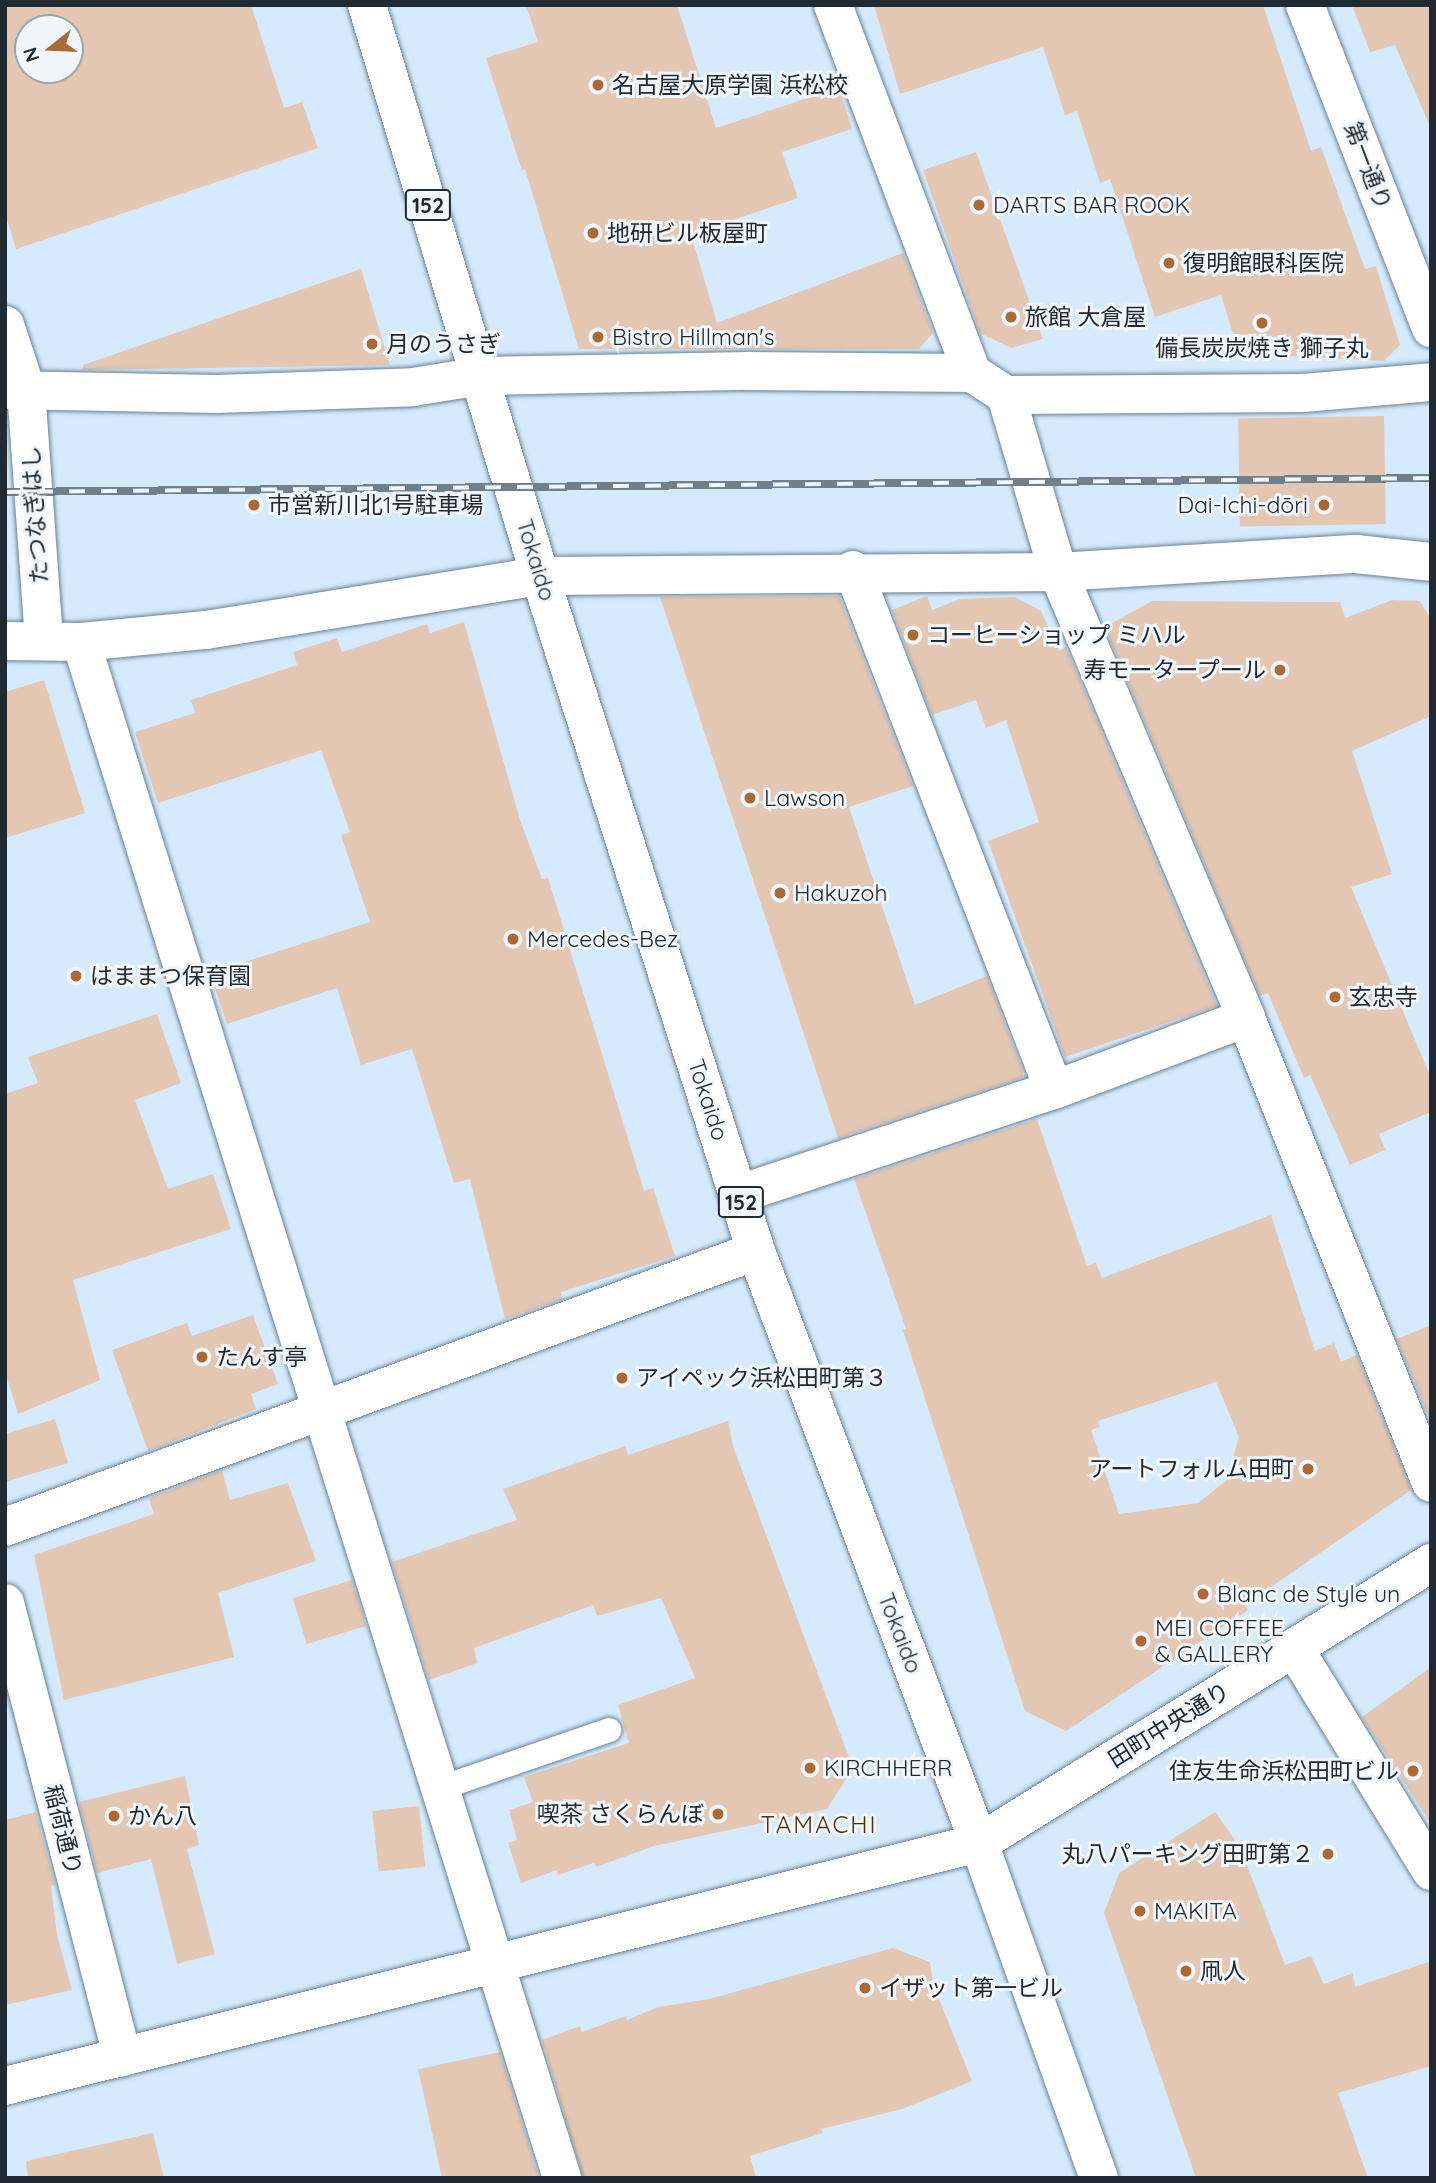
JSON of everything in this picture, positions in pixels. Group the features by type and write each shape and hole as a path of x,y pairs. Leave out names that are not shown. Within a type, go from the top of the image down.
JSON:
{"main road":[{"name":"Tokaido","path":"367,5 536,564 756,1251 979,1843 1099,2178"},
{"path":"833,5 972,373"},
{"name":"第一通り","path":"1305,5 1431,328"},
{"name":"たつなぎはし","path":"5,325 63,641 320,1411 497,1963 562,2178"},
{"path":"16,389 217,394 413,387 485,390 972,373 1006,395 1303,393 1431,382"},
{"path":"1006,395 1058,572 1246,1018 1431,1482"},
{"path":"5,641 63,641 206,631 536,564 1058,572 1356,554 1431,562"},
{"path":"853,570 1055,1090"},
{"path":"739,1194 1055,1090 1246,1018"},
{"path":"5,1527 756,1251"},
{"name":"田町中央通り","path":"5,2086 979,1843 1431,1563"},
{"name":"稲荷通り","path":"5,1603 122,2057"},
{"path":"1294,1647 1431,1871"}],"lane":[{"path":"441,1788 609,1730"}],"building":[{"path":"5,5 251,5 284,108 302,102 318,148 16,249 5,213"},
{"path":"526,5 677,5 716,128 839,88 852,129 782,152 798,198 691,234 717,323 903,253 933,333 919,349 579,349 525,169 522,171 486,58 538,42"},
{"path":"874,5 1263,5 1311,151 1321,147 1365,269 1376,266 1400,345 1384,361 1239,353 1221,295 1155,317 1110,179 1100,183 1077,111 1065,115 1043,47 900,94"},
{"path":"1352,5 1431,5 1431,129 1395,45 1370,52"},
{"path":"976,152 1043,339 1011,348 980,333 923,170"},
{"path":"361,269 390,365 83,370 83,365"},
{"path":"1384,416 1386,524 1240,527 1238,419"},
{"path":"839,596 913,786 849,807 915,1005 987,976 1023,1077 838,1138 660,597"},
{"path":"927,596 932,610 960,599 1015,597 1041,611 1059,651 1066,647 1217,1006 1065,1057 988,841 1039,822 1006,720 986,728 976,700 932,715 892,610"},
{"path":"1392,600 1420,601 1431,619 1431,716 1352,751 1392,874 1351,887 1431,1078 1431,1112 1379,1134 1385,1150 1350,1165 1310,1075 1304,1078 1268,993 1260,996 1105,627 1152,601 1340,602 1345,618"},
{"path":"464,622 520,820 542,879 548,878 644,1191 653,1188 675,1256 561,1292 562,1299 505,1319 470,1179 454,1183 412,1049 361,1065 337,988 227,1024 210,973 370,922 341,835 350,832 321,750 158,803 135,732 195,713 191,700 297,665 293,652 337,638 342,652 427,624 430,633"},
{"path":"44,680 85,813 5,838 5,692"},
{"path":"157,1014 181,1083 135,1100 168,1189 213,1174 231,1229 73,1280 100,1380 18,1414 5,1372 5,1094 38,1083 28,1057"},
{"path":"1037,1119 1087,1266 1096,1263 1102,1278 1271,1215 1315,1351 1334,1343 1341,1362 1357,1355 1411,1490 1245,1605 1248,1610 1066,1731 1025,1711 903,1330 906,1329 854,1179","holes":["1216,1382 1239,1437 1226,1481 1198,1503 1119,1514 1091,1430 1100,1427 1098,1421"]},
{"path":"253,1315 278,1384 251,1394 256,1409 148,1451 112,1350 187,1323 192,1336"},
{"path":"1431,1325 1431,1422 1397,1339"},
{"path":"55,1419 68,1463 5,1482 5,1434"},
{"path":"728,1421 733,1446 853,1768 827,1809 654,1846 596,1867 594,1863 558,1875 557,1870 521,1883 508,1843 517,1840 509,1810 533,1802 524,1777 629,1743 618,1705 695,1678 661,1598 597,1616 593,1605 474,1648 477,1663 429,1680 392,1562 517,1520 503,1489 625,1446 628,1455"},
{"path":"222,1470 230,1500 288,1483 316,1561 218,1593 234,1657 64,1700 34,1555 154,1514 149,1498"},
{"path":"352,1580 366,1626 307,1644 293,1598"},
{"name":"住友生命浜松田町ビル","path":"1431,1667 1431,1824 1362,1717"},
{"path":"185,1776 199,1845 187,1849 215,1954 177,1964 151,1859 97,1873 79,1802"},
{"path":"419,1806 425,1867 379,1872 372,1811"},
{"path":"36,1812 55,1885 51,1886 57,1935 72,1990 5,2005 5,1820"},
{"path":"1215,1812 1240,1847 1285,1965 1311,1956 1324,1984 1353,1973 1355,1987 1431,1961 1431,2066 1338,2093 1368,2178 1196,2178 1104,1913 1119,1873"},
{"path":"893,1948 930,1962 933,1984 972,2081 902,2109 821,2129 823,2133 750,2156 756,2178 583,2178 542,2040 580,2026 582,2032 626,2016 627,2020 658,2007 709,1999"},
{"path":"500,2052 539,2178 442,2178 418,2069"},
{"path":"153,2133 164,2178 28,2178 26,2161"}],"railway":[{"path":"5,492 1431,478"}],"place":[{"name":"名古屋大原学園 浜松校","path":"598,85"},
{"name":"DARTS BAR ROOK","path":"979,205"},
{"name":"地研ビル板屋町","path":"593,233"},
{"name":"復明館眼科医院","path":"1169,263"},
{"name":"旅館 大倉屋","path":"1011,317"},
{"name":"備長炭炭焼き 獅子丸","path":"1262,323"},
{"name":"Bistro Hillman's","path":"598,337"},
{"name":"月のうさぎ","path":"372,344"},
{"name":"市営新川北1号駐車場","path":"254,505"},
{"name":"Dai-Ichi-dōri","path":"1324,505"},
{"name":"コーヒーショップ ミハル","path":"913,635"},
{"name":"寿モータープール","path":"1280,670"},
{"name":"Lawson","path":"750,798"},
{"name":"Hakuzoh","path":"780,893"},
{"name":"Mercedes-Bez","path":"513,939"},
{"name":"はままつ保育園","path":"76,976"},
{"name":"玄忠寺","path":"1335,997"},
{"name":"たんす亭","path":"202,1357"},
{"name":"アイペック浜松田町第３","path":"622,1378"},
{"name":"アートフォルム田町","path":"1308,1469"},
{"name":"Blanc de Style un","path":"1203,1594"},
{"name":"MEI COFFEE & GALLERY","path":"1141,1641"},
{"name":"KIRCHHERR","path":"810,1768"},
{"name":"住友生命浜松田町ビル","path":"1413,1771"},
{"name":"喫茶 さくらんぼ","path":"718,1814"},
{"name":"かん八","path":"114,1816"},
{"name":"丸八パーキング田町第２","path":"1328,1854"},
{"name":"MAKITA","path":"1140,1911"},
{"name":"凧人","path":"1186,1971"},
{"name":"イザット第一ビル","path":"865,1988"}],"district":[{"name":"TAMACHI","path":"819,1825"}]}
